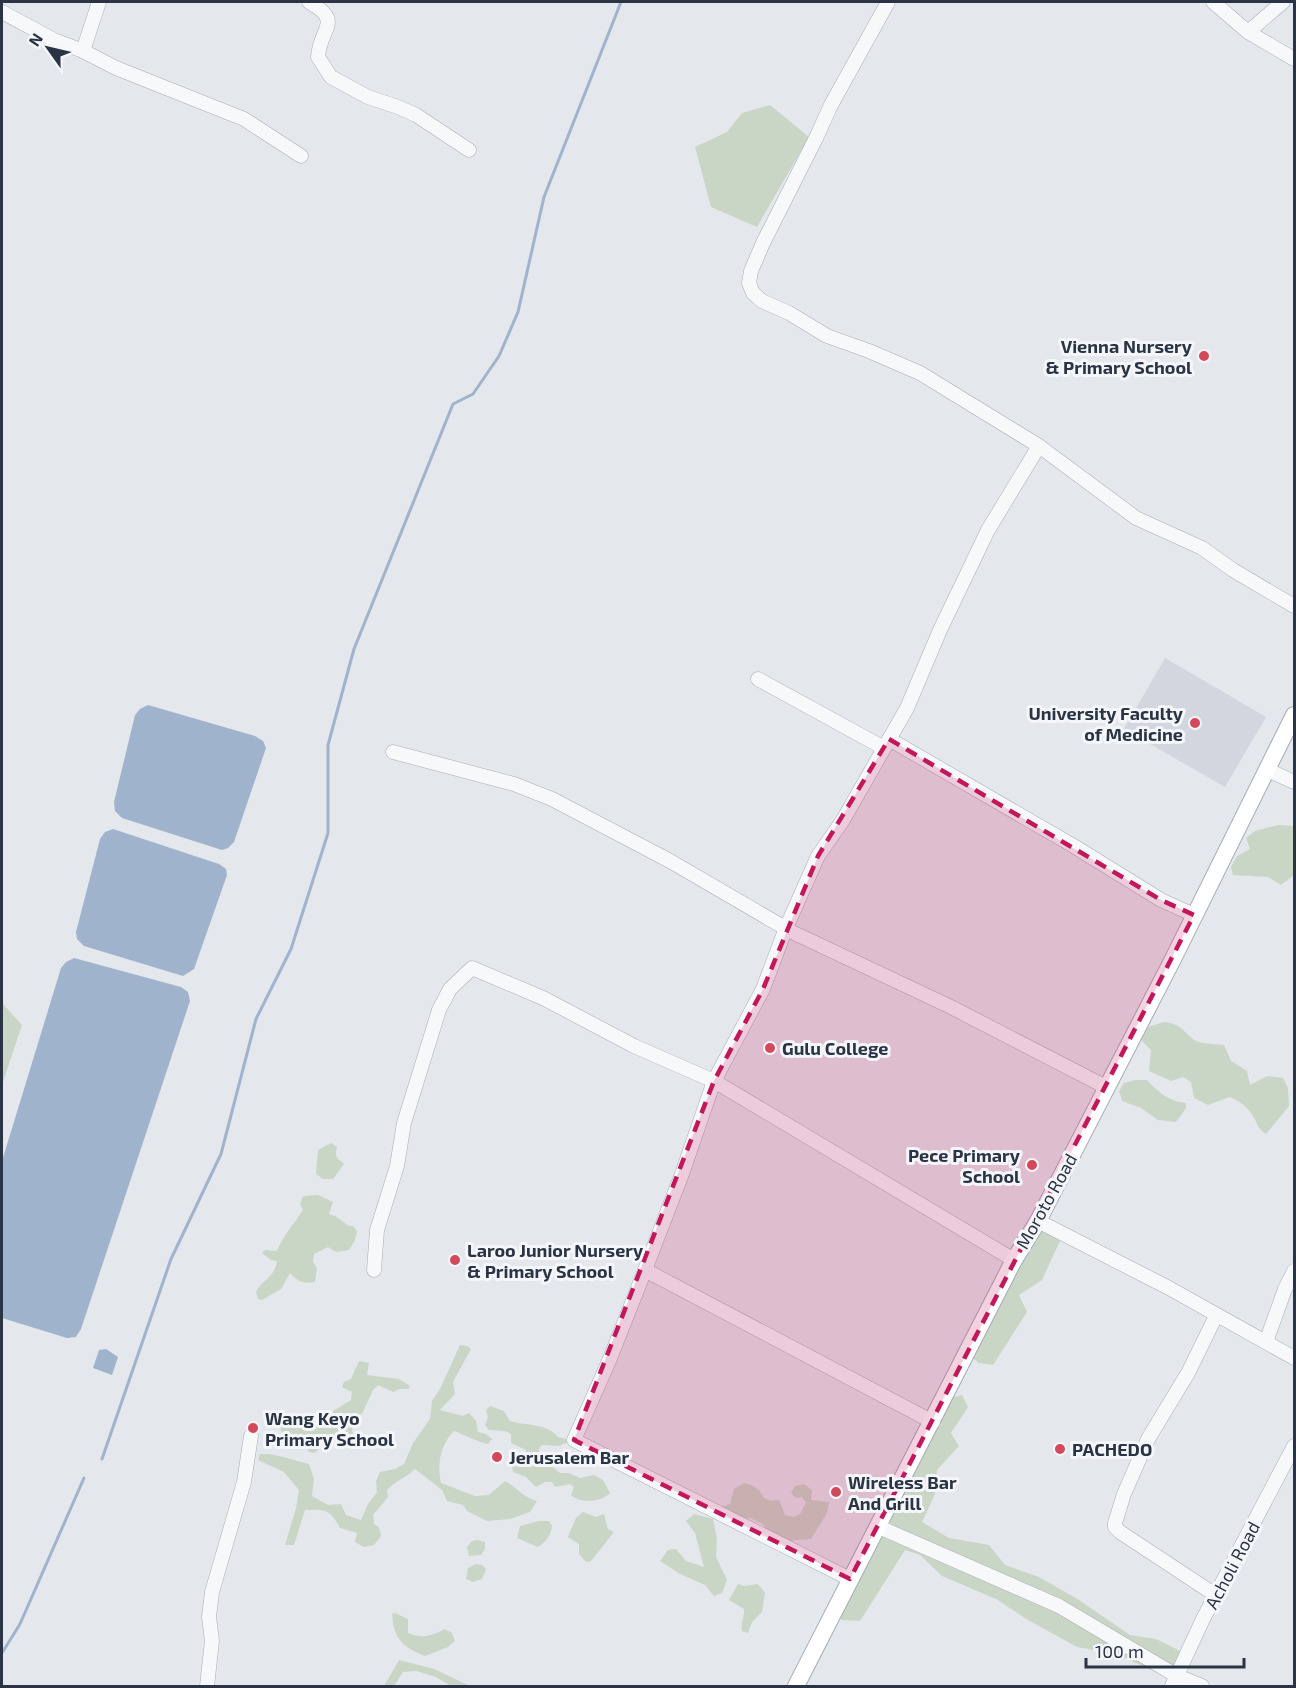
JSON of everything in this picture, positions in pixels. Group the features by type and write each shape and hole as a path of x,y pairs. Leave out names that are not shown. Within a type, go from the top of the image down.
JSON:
{"main road":[{"name":"Moroto Road","path":"796,1686 1014,1260 1038,1221 1107,1087 1294,716"}],"street":[{"path":"83,51 99,2"},
{"path":"309,2 325,11 328,16 318,57 331,77 368,97 398,106 416,115 469,150"},
{"path":"888,2 831,105 818,136 763,243 751,271 749,283 753,293 762,302 789,313 827,336 870,351 920,373 1039,446 1136,518 1202,548 1233,570 1294,606"},
{"path":"1213,2 1248,32 1294,59"},
{"path":"1248,32 1283,2"},
{"path":"2,12 54,40 83,51 116,68 244,119 300,156"},
{"path":"850,1579 574,1440 645,1270 714,1081 763,989 786,928 818,855 843,820 907,708 940,630 988,530 1039,446"},
{"path":"758,679 887,743 1072,845 1161,900 1194,915"},
{"path":"393,752 514,784 552,799 670,861 786,928 951,1007 1107,1087"},
{"path":"1268,770 1294,782"},
{"path":"374,1270 377,1230 397,1167 405,1123 439,1010 450,990 470,969 486,973 543,998 634,1046 714,1081 1014,1260"},
{"path":"1038,1221 1169,1288 1294,1358"},
{"path":"645,1270 933,1422"},
{"path":"1266,1342 1294,1271"},
{"path":"1216,1316 1188,1372 1148,1439 1124,1494 1115,1523 1115,1527 1120,1532 1216,1596"},
{"path":"207,1686 212,1641 209,1617 212,1592 244,1482 251,1436"},
{"name":"Acholi Road","path":"1175,1681 1203,1619 1294,1446"},
{"path":"879,1527 1059,1606 1175,1681 1202,1686"}],"highlighted area":[{"path":"889,739 1161,900 1194,915 850,1579 574,1440 714,1081 763,989 818,856"}],"shaded area":[{"name":"University Faculty of Medicine","path":"1165,658 1266,717 1225,787 1124,729"}],"green space":[{"path":"770,105 809,137 757,227 711,207 695,147 727,132 742,113"},
{"path":"1278,825 1294,826 1294,875 1281,885 1268,877 1233,875 1231,867 1237,856 1250,849 1246,838 1255,831"},
{"path":"2,1003 22,1025 2,1085"},
{"path":"1164,1022 1176,1025 1199,1042 1224,1045 1231,1061 1247,1071 1250,1085 1267,1076 1283,1078 1288,1088 1289,1106 1266,1134 1258,1126 1249,1110 1236,1100 1230,1097 1208,1105 1194,1098 1191,1082 1183,1077 1171,1081 1149,1071 1151,1050 1141,1040 1148,1027"},
{"path":"1147,1080 1165,1096 1186,1103 1186,1108 1176,1122 1158,1120 1141,1108 1122,1101 1119,1091 1124,1083"},
{"path":"331,1143 337,1147 336,1155 344,1164 333,1179 323,1179 316,1174 318,1150"},
{"path":"318,1195 333,1202 329,1214 353,1226 357,1231 355,1240 349,1250 336,1252 328,1247 314,1254 313,1262 317,1268 315,1282 301,1282 290,1273 281,1289 262,1300 258,1299 256,1292 271,1275 277,1261 271,1260 262,1253 265,1250 277,1251 285,1235 303,1210 300,1204 303,1196"},
{"path":"1038,1226 1060,1241 1042,1280 1019,1295 1027,1312 993,1365 979,1363 968,1354"},
{"path":"460,1345 471,1349 453,1382 455,1394 440,1410 463,1416 469,1413 476,1421 478,1432 492,1439 488,1444 483,1443 454,1431 446,1442 441,1456 439,1469 441,1483 475,1496 489,1495 505,1481 537,1501 530,1512 510,1519 487,1521 467,1511 463,1505 447,1501 442,1490 415,1469 387,1490 388,1497 373,1515 374,1524 379,1527 381,1536 374,1545 364,1547 355,1542 357,1533 340,1528 327,1512 305,1510 294,1545 285,1545 299,1490 284,1472 258,1460 260,1454 309,1464 314,1479 312,1496 328,1505 341,1504 346,1515 361,1520 368,1504 377,1492 376,1481 380,1472 395,1469 404,1464 413,1443 430,1419 432,1401"},
{"path":"359,1361 369,1363 367,1375 399,1379 410,1386 408,1389 393,1392 378,1385 373,1390 363,1412 353,1423 352,1431 357,1442 344,1437 335,1437 314,1453 309,1452 296,1434 288,1435 281,1432 280,1422 286,1415 297,1415 309,1423 334,1425 338,1423 341,1419 334,1417 333,1411 351,1400 352,1392 342,1387 344,1382 351,1379"},
{"path":"962,1395 968,1407 951,1433 959,1446 937,1470 935,1494 922,1522 949,1538 989,1545 1005,1565 1039,1577 1079,1600 1130,1635 1156,1639 1186,1654 1172,1679 1116,1654 1077,1647 996,1599 942,1576 920,1555 905,1550 860,1621 842,1620 832,1611 872,1544 891,1526 888,1514 950,1398"},
{"path":"490,1406 504,1411 510,1421 542,1427 566,1439 568,1442 559,1446 542,1445 539,1449 539,1456 560,1473 569,1473 580,1478 594,1475 603,1480 610,1493 597,1500 580,1500 571,1495 574,1487 570,1484 555,1487 552,1482 545,1482 536,1487 526,1477 513,1472 512,1466 523,1459 526,1450 511,1443 511,1434 505,1431 489,1430 485,1425 488,1417 486,1410"},
{"path":"744,1483 756,1488 764,1498 771,1501 779,1500 785,1515 794,1517 800,1514 806,1502 802,1497 796,1498 791,1493 795,1486 804,1484 812,1490 811,1500 829,1502 827,1513 811,1539 789,1542 766,1531 763,1524 750,1518 741,1519 719,1508 730,1504 734,1489"},
{"path":"583,1512 596,1517 604,1514 608,1529 614,1532 591,1561 586,1562 579,1554 579,1544 568,1537 576,1518"},
{"path":"694,1514 713,1519 717,1539 716,1557 727,1580 722,1593 714,1596 705,1585 680,1574 660,1561 668,1550 676,1549 686,1561 704,1567 695,1533 686,1521"},
{"path":"549,1521 552,1526 546,1541 541,1545 538,1547 517,1538 520,1526"},
{"path":"472,1541 485,1542 485,1549 481,1555 469,1556 467,1547"},
{"path":"476,1564 486,1569 482,1579 473,1582 466,1579 468,1568"},
{"path":"738,1584 744,1586 758,1584 765,1593 762,1612 752,1622 748,1633 742,1631 744,1609 729,1600"},
{"path":"395,1613 408,1619 408,1633 427,1636 445,1629 452,1633 455,1641 448,1647 425,1656 417,1653 397,1636 392,1614"},
{"path":"399,1660 434,1669 470,1686 451,1686 436,1677 416,1671 403,1672 394,1686 384,1686"}],"water":[{"path":"148,705 255,736 263,741 266,748 234,842 228,848 222,850 122,818 115,811 114,802 135,715"},
{"path":"113,829 219,864 226,869 227,875 194,969 183,976 84,946 77,939 76,932 100,839 105,832"},
{"path":"74,958 181,987 188,992 190,1001 81,1329 76,1337 67,1338 2,1318 2,1161 61,968"},
{"path":"106,1349 118,1357 112,1375 93,1368 99,1350"}],"waterway":[{"path":"102,1459 171,1259 221,1154 256,1019 291,949 328,833 328,745 354,649 453,404 473,394 499,356 518,312 544,197 621,2"},
{"path":"2,1653 20,1624 84,1478"}],"place":[{"name":"Vienna Nursery & Primary School","path":"1204,356"},
{"name":"University Faculty of Medicine","path":"1195,723"},
{"name":"Gulu College","path":"770,1048"},
{"name":"Pece Primary School","path":"1032,1165"},
{"name":"Laroo Junior Nursery & Primary School","path":"455,1260"},
{"name":"Wang Keyo Primary School","path":"253,1428"},
{"name":"PACHEDO","path":"1060,1449"},
{"name":"Jerusalem Bar","path":"497,1457"},
{"name":"Wireless Bar And Grill","path":"836,1492"}]}
